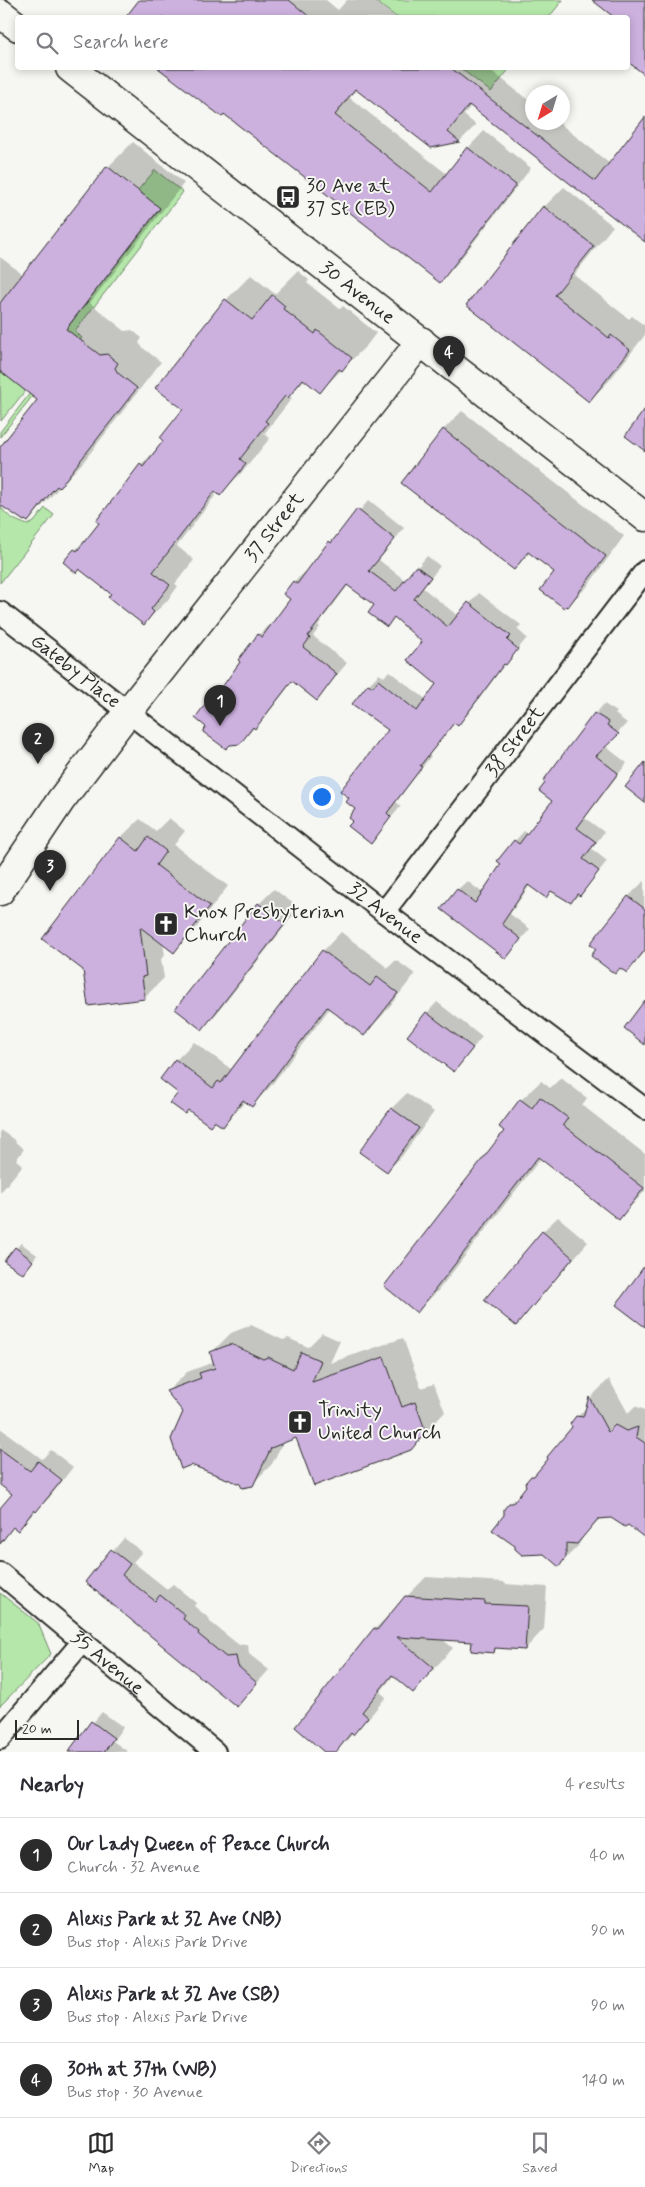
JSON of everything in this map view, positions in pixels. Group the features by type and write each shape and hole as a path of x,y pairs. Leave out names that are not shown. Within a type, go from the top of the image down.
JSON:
{"street":[{"path":"0,13 15,25"},
{"name":"30 Avenue","path":"73,70 645,517"},
{"name":"37 Street","path":"0,891 61,800 128,712 421,341"},
{"name":"38 Street","path":"384,912 645,570"},
{"name":"Gateby Place","path":"0,612 128,712"},
{"name":"32 Avenue","path":"128,712 384,912 645,1109"},
{"name":"35 Avenue","path":"0,1573 215,1752"},
{"path":"0,1739 83,1641"}],"green space":[{"path":"374,0 563,0 551,15 393,15"},
{"path":"463,70 508,70 491,92"},
{"path":"155,170 183,192 75,331 82,338 75,346 73,345 0,437 0,432 41,379 37,376 1,421 0,371 21,387 160,209 138,190"},
{"path":"0,506 12,518 28,525 34,522 45,508 54,515 0,583"},
{"path":"0,1593 38,1623 51,1654 0,1706"}],"building":[{"path":"139,0 289,0 307,15 127,15"},
{"path":"592,0 645,0 645,75 630,64 630,15 611,15"},
{"path":"161,70 454,70 525,126 525,130 530,130 595,181 645,117 645,242 469,105 448,132 460,142 431,148 355,89 335,115 432,192 467,147 516,185 440,283 224,114 222,117"},
{"path":"107,166 160,208 66,329 100,355 107,354 118,363 115,368 118,373 137,388 59,488 57,486 52,491 28,522 0,505 0,447 37,400 0,371 0,303"},
{"path":"543,206 594,246 555,295 609,338 611,335 630,350 589,402 466,305"},
{"path":"272,295 285,306 283,309 315,334 317,330 352,358 342,371 339,369 320,393 303,379 288,398 285,396 265,421 268,423 240,459 246,464 220,496 215,491 153,572 170,585 151,609 154,612 144,625 108,597 111,594 79,569 76,573 63,562 74,549 77,551 99,523 96,521 140,464 143,467 163,441 160,438 183,409 155,388 225,299 252,320"},
{"path":"645,409 645,451 625,436"},
{"path":"443,429 606,556 568,607 564,608 540,590 554,572 528,552 514,570 401,483"},
{"path":"357,509 395,539 369,571 396,591 416,566 431,577 414,599 448,627 468,602 511,636 507,640 518,649 506,665 504,664 458,726 454,723 420,766 422,767 387,813 391,817 371,844 348,826 353,821 349,818 355,809 346,802 349,798 340,791 388,730 352,704 368,684 373,687 378,680 417,711 436,684 407,660 422,642 394,617 387,627 368,613 374,605 347,585 308,636 310,638 303,647 337,674 317,701 292,681 255,729 253,727 240,744 230,745 226,749 203,732 206,727 195,718 209,699 212,701 240,662 238,660 258,634 262,637 290,599 283,594 293,581 297,584 329,541 331,543"},
{"path":"594,713 609,722 607,725 619,734 596,756 618,773 577,828 596,842 583,859 599,871 580,896 577,894 571,903 551,891 546,898 528,885 502,924 521,939 506,959 441,909 457,889 475,903 501,864 497,861 514,840 519,844 552,801 539,791 545,783 543,781"},
{"path":"645,762 645,803 625,787"},
{"name":"Knox Presbyterian Church","path":"120,837 138,851 148,837 166,851 156,865 210,906 174,953 140,927 146,976 142,977 145,999 88,1006 83,970 42,939"},
{"path":"628,896 645,909 645,950 627,973 620,968 615,974 591,956 596,949 590,944"},
{"path":"258,903 285,924 202,1030 175,1009"},
{"path":"322,950 370,986 377,977 398,993 364,1036 327,1007 252,1107 243,1100 223,1127 214,1121 210,1126 188,1110 185,1114 170,1103 178,1093 160,1079 175,1059 213,1088 218,1081 221,1083"},
{"path":"645,1000 645,1045 624,1028"},
{"path":"426,1012 473,1048 454,1072 407,1036"},
{"path":"540,1097 568,1118 563,1125 644,1188 619,1220 538,1157 417,1313 384,1286 504,1131 499,1127 520,1099 532,1108"},
{"path":"391,1108 419,1128 387,1172 359,1152"},
{"path":"542,1231 573,1258 516,1326 484,1300"},
{"path":"15,1247 33,1261 23,1274 4,1261"},
{"path":"645,1265 645,1327 616,1305"},
{"name":"Trinity United Church","path":"231,1344 263,1359 268,1357 293,1369 301,1352 321,1361 312,1382 384,1357 402,1407 415,1402 426,1432 411,1450 314,1486 296,1438 271,1448 253,1486 242,1488 240,1484 191,1465 181,1469 171,1439 183,1412 166,1391 201,1378 199,1373 215,1368 210,1352"},
{"path":"589,1397 608,1432 615,1425 626,1431 638,1427 636,1437 645,1443 645,1538 628,1525 625,1527 611,1518 598,1519 577,1544 566,1543 566,1557 559,1567 544,1554 522,1555 515,1549 515,1546 492,1530 504,1515 504,1509 509,1503 513,1503 526,1486 525,1483 531,1476 534,1476 572,1427 570,1424 576,1416 583,1417"},
{"path":"0,1449 30,1471 38,1461 62,1480 36,1512 34,1510 18,1531 13,1527 0,1544 0,1508 12,1494 0,1485"},
{"path":"111,1549 130,1564 122,1575 155,1601 160,1595 185,1615 183,1619 226,1657 236,1656 238,1666 257,1683 237,1707 85,1582"},
{"path":"405,1596 528,1606 525,1650 495,1648 494,1653 471,1651 472,1642 397,1637 434,1668 413,1693 392,1675 362,1712 368,1717 353,1735 351,1733 336,1752 324,1752 295,1727 374,1628 377,1630"},
{"path":"91,1721 114,1738 104,1752 68,1752"}],"place":[{"name":"30 Ave at 37 St (EB)","path":"288,197"},
{"name":"30th at 37th (WB)","path":"449,377"},
{"name":"Our Lady Queen of Peace Church","path":"220,726"},
{"name":"Alexis Park at 32 Ave (NB)","path":"38,764"},
{"name":"Alexis Park at 32 Ave (SB)","path":"50,891"},
{"name":"Knox Presbyterian Church","path":"166,924"},
{"name":"Trinity United Church","path":"300,1422"}]}
